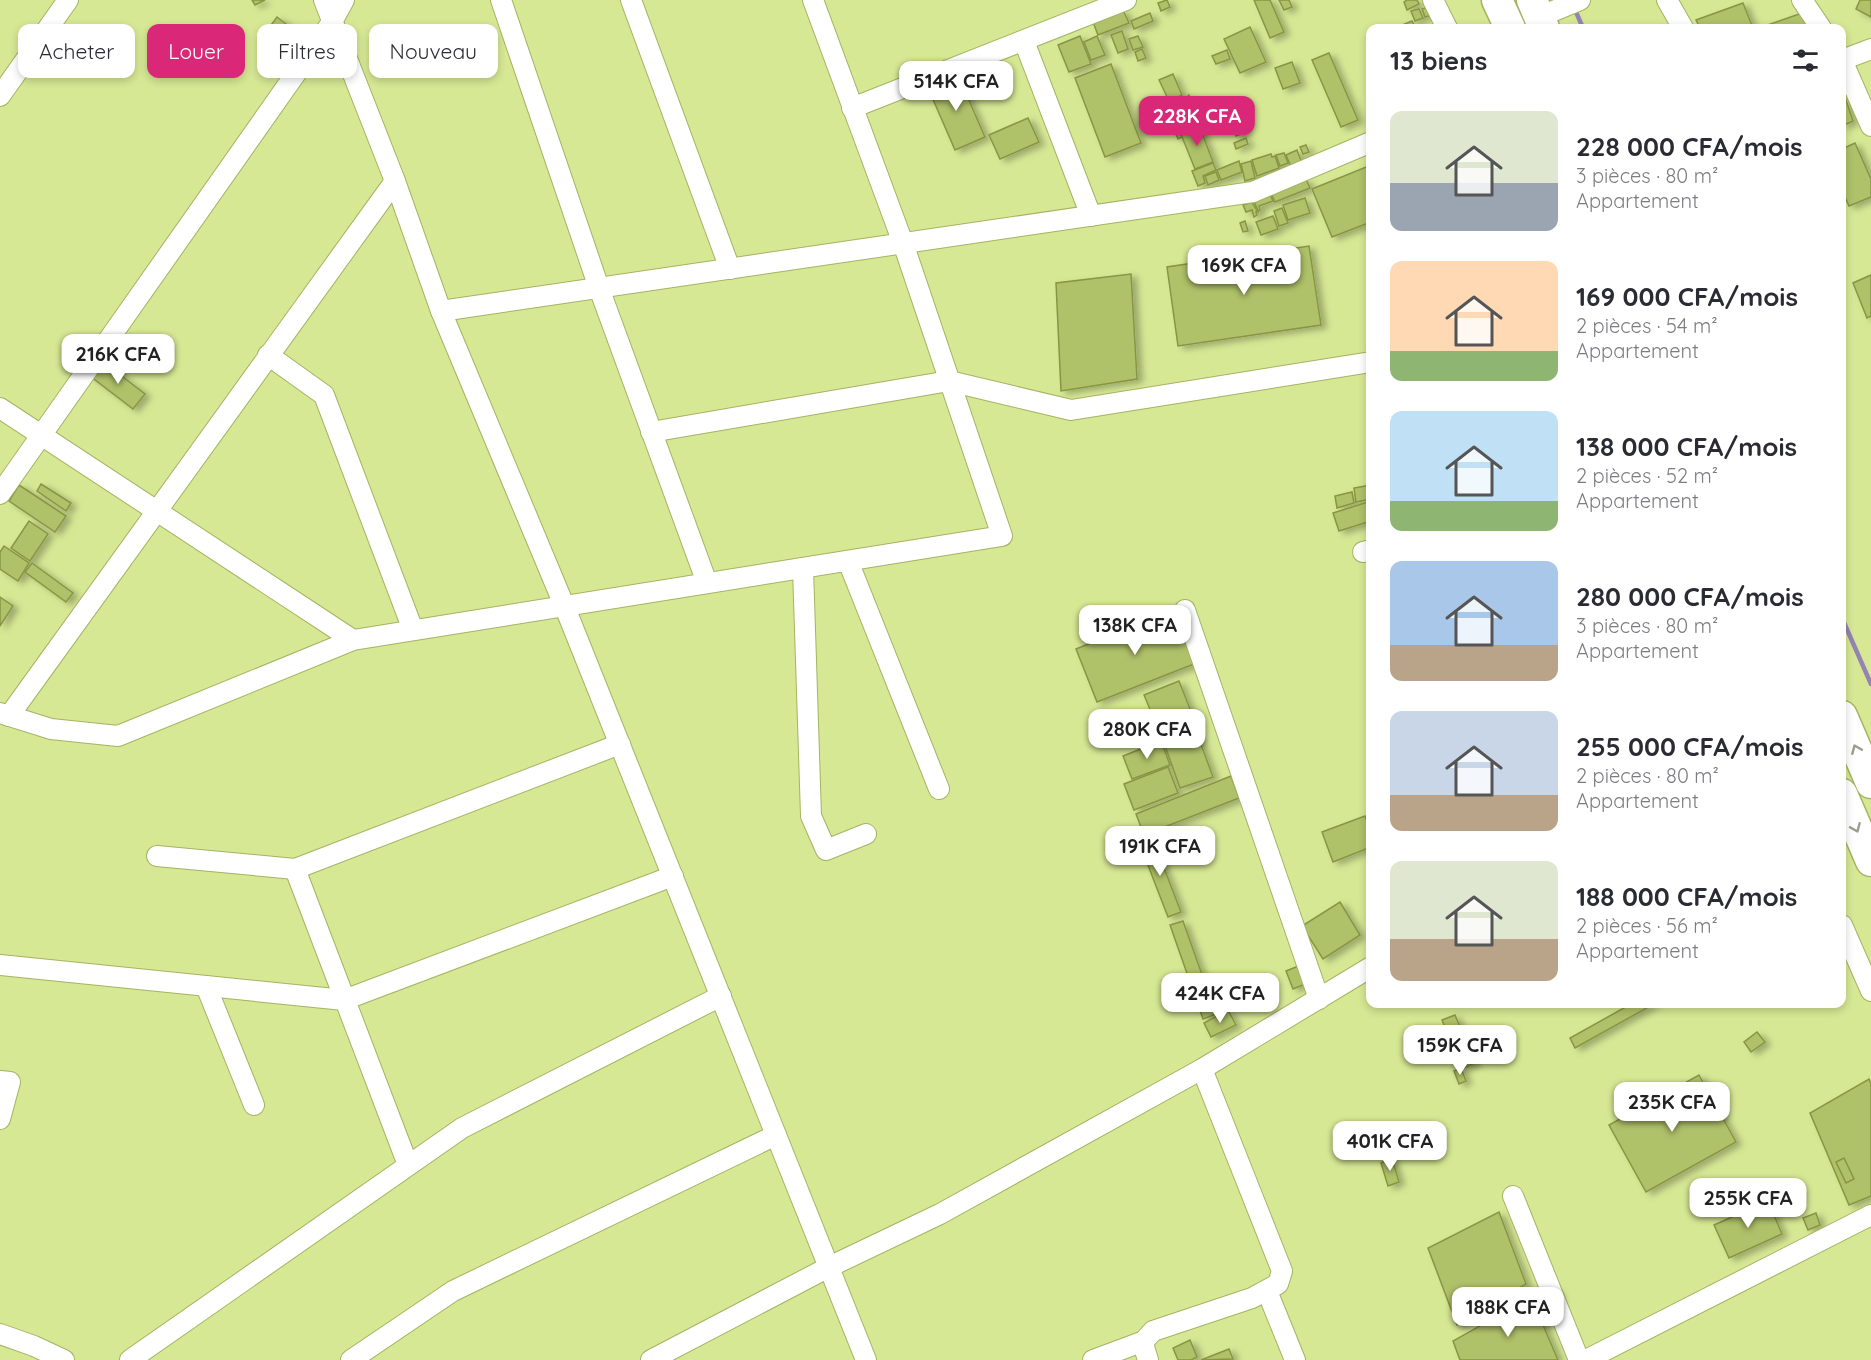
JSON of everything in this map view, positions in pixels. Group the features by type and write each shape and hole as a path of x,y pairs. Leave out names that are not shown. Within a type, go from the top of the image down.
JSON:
{"highway":[{"path":"1497,0 1508,24"},
{"path":"1846,725 1871,783"},
{"path":"1846,803 1871,861"}],"street":[{"path":"0,96 68,0"},
{"path":"324,0 395,181 441,311 564,605 866,1360"},
{"path":"0,494 332,22 344,0"},
{"path":"501,0 599,288 707,583"},
{"path":"631,0 730,269"},
{"path":"395,181 5,714 51,729 118,736 353,640 1002,536 903,243 813,0"},
{"path":"852,108 1126,0"},
{"path":"1433,0 1445,24"},
{"path":"1538,15 1580,0"},
{"path":"1667,0 1681,24"},
{"path":"1802,0 1818,24"},
{"path":"1024,41 1091,216"},
{"path":"1846,58 1871,48"},
{"path":"1846,69 1871,126"},
{"path":"441,311 1252,192 1366,144"},
{"path":"268,355 324,395 413,630"},
{"path":"651,432 949,381 1071,410 1366,363"},
{"path":"0,408 353,640"},
{"path":"848,561 939,789"},
{"path":"803,568 811,816 826,850 866,834"},
{"path":"1185,610 1319,999"},
{"path":"157,856 295,870 620,744"},
{"path":"295,870 408,1165"},
{"path":"0,965 344,1000 673,876"},
{"path":"1846,934 1871,991"},
{"path":"651,1360 829,1268 940,1214 1202,1069 1366,970"},
{"path":"206,986 254,1105"},
{"path":"130,1360 462,1128 721,996"},
{"path":"1093,1360 1146,1350 1153,1331 1252,1298 1278,1284 1282,1271 1202,1069"},
{"path":"0,1081 10,1082 0,1119"},
{"path":"351,1360 453,1291 776,1135"},
{"path":"1513,1196 1579,1360"},
{"path":"1586,1360 1871,1215"},
{"path":"1267,1291 1295,1360"},
{"path":"0,1334 64,1360"}],"building":[{"path":"252,0 265,0 255,5"},
{"path":"1167,0 1170,7 1161,11 1158,3"},
{"path":"1254,0 1270,0 1284,32 1270,38"},
{"path":"1279,0 1289,0 1292,7 1284,10"},
{"path":"1417,0 1419,4 1407,10 1404,2"},
{"path":"1860,0 1871,0 1871,17 1856,9"},
{"path":"1743,3 1751,24 1698,24 1696,20"},
{"path":"1429,7 1432,15 1425,17 1422,9"},
{"path":"1419,9 1423,18 1415,21 1411,11"},
{"path":"1123,10 1129,23 1098,35 1093,22"},
{"path":"1150,13 1153,21 1134,29 1131,21"},
{"path":"1802,13 1806,24 1770,24"},
{"path":"277,17 286,24 272,24"},
{"path":"1250,27 1266,62 1240,73 1224,39"},
{"path":"1122,31 1128,49 1118,53 1111,35"},
{"path":"1080,36 1091,64 1069,72 1058,45"},
{"path":"1097,36 1105,55 1091,60 1084,42"},
{"path":"1138,36 1143,47 1133,50 1129,39"},
{"path":"1142,49 1146,58 1138,61 1135,52"},
{"path":"1227,50 1230,59 1216,64 1212,56"},
{"path":"1329,53 1358,120 1341,127 1312,60"},
{"path":"1292,62 1300,83 1283,89 1275,68"},
{"path":"1111,64 1141,143 1105,157 1075,78"},
{"path":"1173,74 1182,95 1169,101 1159,80"},
{"path":"958,75 985,137 955,150 928,88"},
{"path":"1189,95 1196,113 1183,118 1177,105"},
{"path":"1846,100 1853,121 1846,124"},
{"path":"1179,113 1181,117 1170,122 1168,117"},
{"path":"1028,118 1039,142 1000,159 989,135"},
{"path":"1181,118 1186,128 1179,131 1182,137 1178,139 1171,122"},
{"path":"1199,125 1213,162 1195,169 1180,132"},
{"path":"1242,129 1244,133 1236,136 1234,132"},
{"path":"1246,138 1248,144 1236,149 1234,143"},
{"path":"1855,143 1871,179 1871,197 1849,206 1846,199 1846,147"},
{"path":"1306,145 1309,152 1303,154 1300,147"},
{"path":"1297,150 1302,163 1291,167 1286,155"},
{"path":"1284,153 1288,163 1280,166 1276,155"},
{"path":"1271,154 1272,157 1275,156 1279,168 1257,176 1252,160"},
{"path":"1239,161 1242,172 1221,180 1217,170"},
{"path":"1251,161 1255,178 1245,181 1241,164"},
{"path":"1213,163 1216,170 1203,176 1205,183 1198,186 1192,171"},
{"path":"1366,167 1366,224 1332,237 1312,189"},
{"path":"1216,172 1219,180 1208,185 1205,176"},
{"path":"1306,179 1310,188 1275,202 1271,193"},
{"path":"1270,194 1273,201 1259,206 1258,211 1254,201"},
{"path":"1305,198 1310,213 1288,220 1283,205"},
{"path":"1252,202 1258,212 1254,217 1252,210 1246,212 1243,205"},
{"path":"1282,208 1288,223 1279,226 1274,211"},
{"path":"1273,216 1278,229 1261,235 1256,222"},
{"path":"1245,221 1248,231 1243,232 1240,223"},
{"path":"1309,246 1321,325 1178,346 1167,267"},
{"path":"1131,274 1137,379 1061,391 1056,283"},
{"path":"1871,275 1871,316 1867,318 1853,283"},
{"path":"102,361 145,394 133,409 90,376"},
{"path":"41,484 71,503 66,511 37,491"},
{"path":"19,485 66,516 55,532 9,501"},
{"path":"1366,486 1366,500 1356,502 1354,488"},
{"path":"1352,492 1354,503 1337,508 1335,496"},
{"path":"1366,503 1366,523 1339,531 1333,513"},
{"path":"29,521 48,534 30,561 11,548"},
{"path":"4,546 29,563 18,581 0,569 0,552"},
{"path":"32,563 73,593 66,602 25,572"},
{"path":"0,597 13,606 0,626"},
{"path":"1173,610 1194,664 1097,702 1076,649"},
{"path":"1179,681 1196,724 1162,738 1144,695"},
{"path":"1195,728 1213,777 1180,788 1163,740"},
{"path":"1161,741 1170,765 1132,779 1123,756"},
{"path":"1168,767 1178,793 1134,810 1124,784"},
{"path":"1231,776 1239,798 1144,835 1136,814"},
{"path":"1365,816 1366,849 1333,862 1322,832"},
{"path":"1152,837 1181,912 1168,917 1139,842"},
{"path":"1340,902 1360,935 1323,959 1302,926"},
{"path":"1183,921 1216,1014 1203,1019 1170,925"},
{"path":"1306,963 1313,981 1293,989 1286,971"},
{"path":"1624,1008 1647,1008 1575,1048 1570,1038"},
{"path":"1228,1010 1236,1025 1211,1037 1204,1023"},
{"path":"1455,1015 1460,1027 1447,1033 1442,1020"},
{"path":"1757,1032 1765,1042 1751,1052 1744,1042"},
{"path":"1465,1043 1475,1063 1462,1069 1452,1048"},
{"path":"1461,1068 1466,1081 1459,1084 1454,1071"},
{"path":"1699,1075 1736,1142 1646,1192 1609,1125"},
{"path":"1869,1079 1871,1084 1871,1196 1849,1205 1810,1113"},
{"path":"1365,1123 1372,1139 1361,1144 1354,1128"},
{"path":"1844,1158 1854,1179 1846,1183 1836,1162"},
{"path":"1392,1159 1399,1182 1388,1186 1381,1163"},
{"path":"1768,1201 1782,1234 1729,1258 1714,1225"},
{"path":"1499,1212 1526,1284 1457,1325 1428,1248"},
{"path":"1816,1213 1820,1225 1808,1230 1803,1218"},
{"path":"1531,1297 1558,1360 1460,1360 1453,1341"},
{"path":"1190,1340 1197,1357 1191,1360 1178,1360 1173,1348"},
{"path":"1229,1349 1233,1359 1201,1360"}],"waterway":[{"path":"1576,12 1581,24"},
{"path":"1846,627 1871,684"}]}
